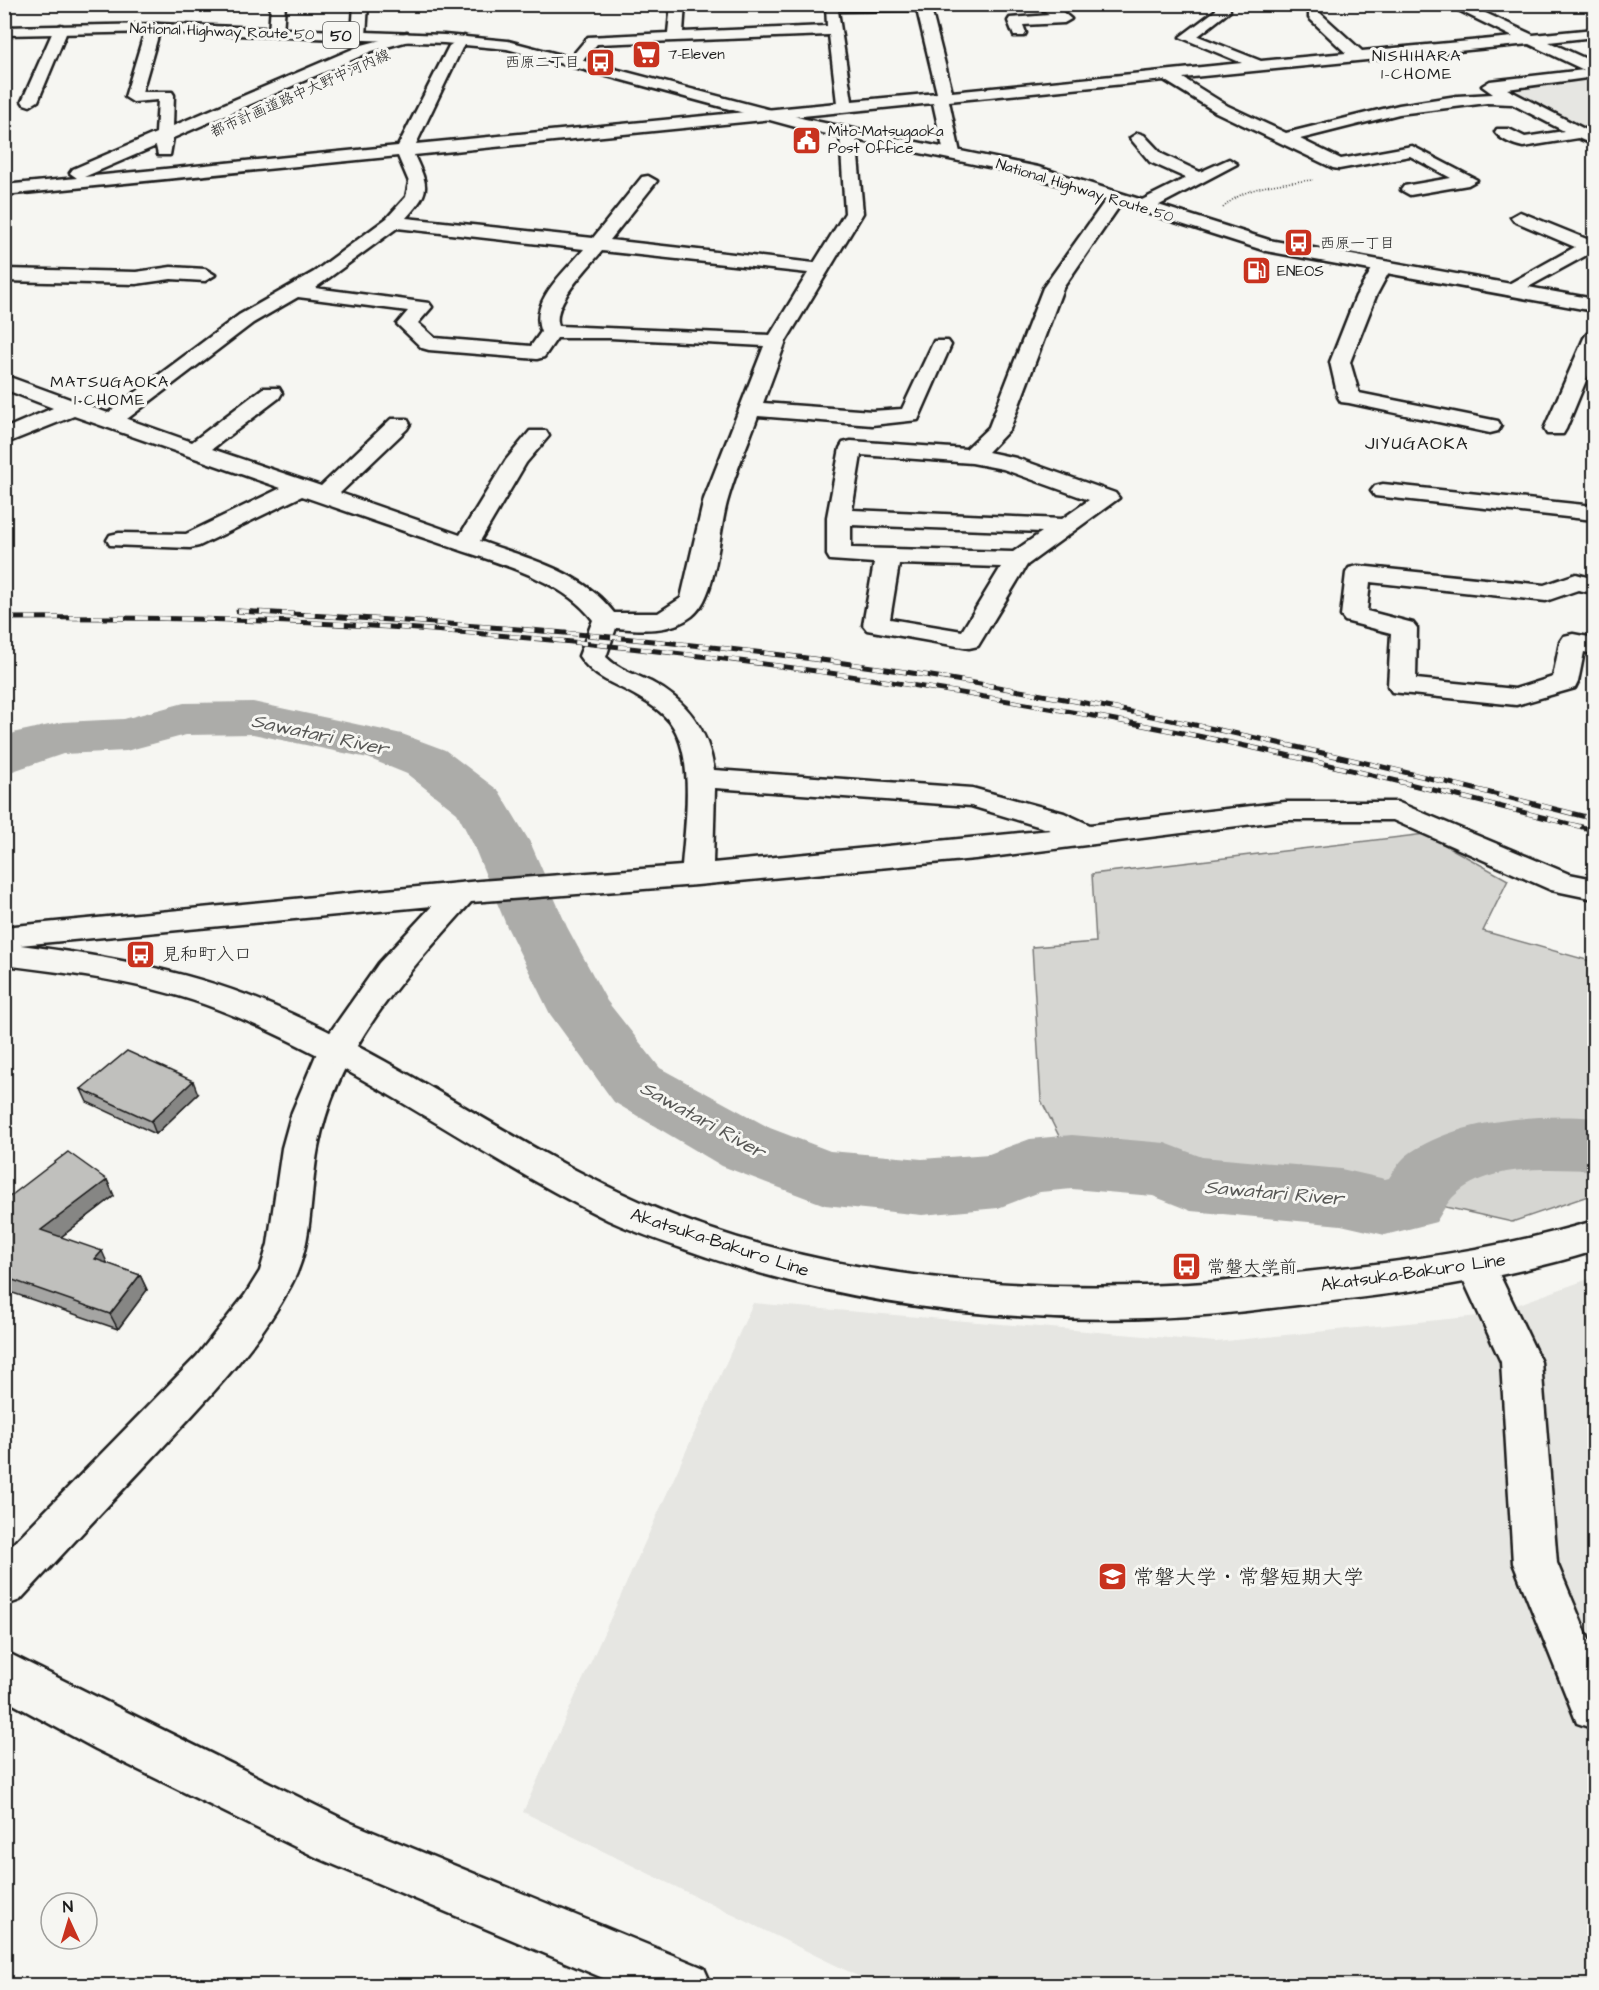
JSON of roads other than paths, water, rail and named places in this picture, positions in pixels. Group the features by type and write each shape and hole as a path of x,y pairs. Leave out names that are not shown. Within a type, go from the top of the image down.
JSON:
{"main road":[{"path":"4,8 8,4"},
{"path":"276,33 278,4"},
{"path":"359,36 361,4"},
{"path":"675,36 678,4"},
{"path":"1019,33 1015,21 1064,19 1043,4"},
{"path":"1222,4 1223,11 1187,37 1262,65"},
{"path":"1453,4 1591,64 1594,73 1490,86"},
{"path":"928,5 952,153"},
{"path":"845,106 830,6 1003,5"},
{"path":"1314,15 1358,56"},
{"path":"61,163 117,157 168,147 166,95 133,97 152,34 158,28"},
{"name":"National Highway Route 50","path":"4,31 158,28 407,37 508,45 763,114 848,134 952,153 1032,171 1258,243 1382,268 1594,305"},
{"path":"30,101 61,29"},
{"path":"574,62 592,40 835,30"},
{"path":"4,190 1594,33"},
{"name":"都市計画道路中大野中河内線","path":"98,181 168,147 400,49 407,37"},
{"path":"111,421 246,319 321,276 393,222 414,198 418,182 404,151 456,44 464,40"},
{"path":"1166,74 1222,109 1339,164 1412,151 1468,180 1410,190"},
{"path":"1473,74 1490,86 1588,137"},
{"path":"1285,138 1434,102 1467,98 1516,99"},
{"path":"573,117 655,125"},
{"path":"390,130 437,126"},
{"path":"1503,132 1523,142 1588,137"},
{"path":"606,620 652,622 673,619 684,612 693,600 716,499 776,340 854,213 848,134"},
{"path":"1138,138 1156,158 1199,178"},
{"path":"52,185 117,157"},
{"path":"1142,207 1229,164"},
{"path":"551,332 546,320 549,305 648,181"},
{"path":"972,456 999,429 1053,288 1116,198"},
{"path":"1512,291 1589,246 1520,217"},
{"path":"393,222 821,269"},
{"path":"1382,268 1366,296 1340,362 1349,397 1490,426"},
{"path":"4,275 136,278 171,273 205,274"},
{"path":"295,291 422,307 407,324 429,344 537,353 551,332"},
{"path":"551,332 610,332 776,340"},
{"path":"1555,429 1594,338"},
{"path":"751,409 872,418 910,415 941,345"},
{"path":"4,381 27,392 465,544 560,581 583,594 597,607 606,620"},
{"path":"196,450 271,393"},
{"path":"4,437 73,408"},
{"path":"326,495 399,424"},
{"path":"465,544 517,460 538,436"},
{"path":"888,556 876,625 969,640 1018,560 1107,498 1008,463 972,456 851,448 839,517 839,555 888,556 1018,560"},
{"path":"119,540 190,541 301,487"},
{"path":"1383,491 1594,513"},
{"path":"839,517 1067,526"},
{"path":"1594,586 1576,582 1546,593 1358,573 1354,616 1404,628 1402,686 1516,697 1565,682 1573,642 1594,646"},
{"path":"606,620 592,656 597,665 648,692 684,721 693,744 699,778 697,875"},
{"path":"699,778 972,797 1054,820 1086,835"},
{"path":"4,940 14,935 471,892 697,875 1086,835 1285,811 1397,811 1562,883 1594,889"},
{"path":"4,1585 211,1368 259,1307 278,1274 287,1244 300,1148 310,1112 336,1048 391,971 471,892"},
{"name":"Akatsuka-Bakuro Line","path":"4,954 129,972 201,991 253,1010 336,1048 531,1161 620,1209 745,1254 831,1277 960,1295 1120,1301 1191,1300 1388,1279 1476,1266 1558,1248 1594,1236"},
{"path":"1476,1266 1521,1362 1535,1563 1594,1706"},
{"path":"4,1674 113,1732 335,1841 686,1986"}],"waterway":[{"name":"Sawatari River","path":"4,758 36,743 63,738 126,735 184,719 253,718 383,745 426,762 479,803 502,844 537,927 582,1014 637,1085 746,1147 825,1178 922,1187 998,1181 1030,1166 1072,1162 1165,1170 1191,1184 1341,1197 1385,1207 1411,1202 1430,1176 1446,1165 1465,1157 1509,1146 1554,1143 1594,1144"}],"railway":[{"path":"238,611 466,625 693,645 769,653 939,677 1221,730 1594,819"},
{"path":"4,618 218,620 379,626 521,637 786,667 962,693 1195,735 1594,830"}],"place":[{"name":"7-Eleven","path":"647,54"},
{"name":"西原二丁目","path":"601,62"},
{"name":"Mito-Matsugaoka Post Office","path":"807,140"},
{"name":"西原一丁目","path":"1299,243"},
{"name":"ENEOS","path":"1256,271"},
{"name":"見和町入口","path":"141,954"},
{"name":"常磐大学前","path":"1186,1267"},
{"name":"常磐大学・常磐短期大学","path":"1112,1577"}],"district":[{"name":"NISHIHARA 1-CHOME","path":"1417,64"},
{"name":"MATSUGAOKA 1-CHOME","path":"110,390"},
{"name":"JIYUGAOKA","path":"1417,443"}]}
